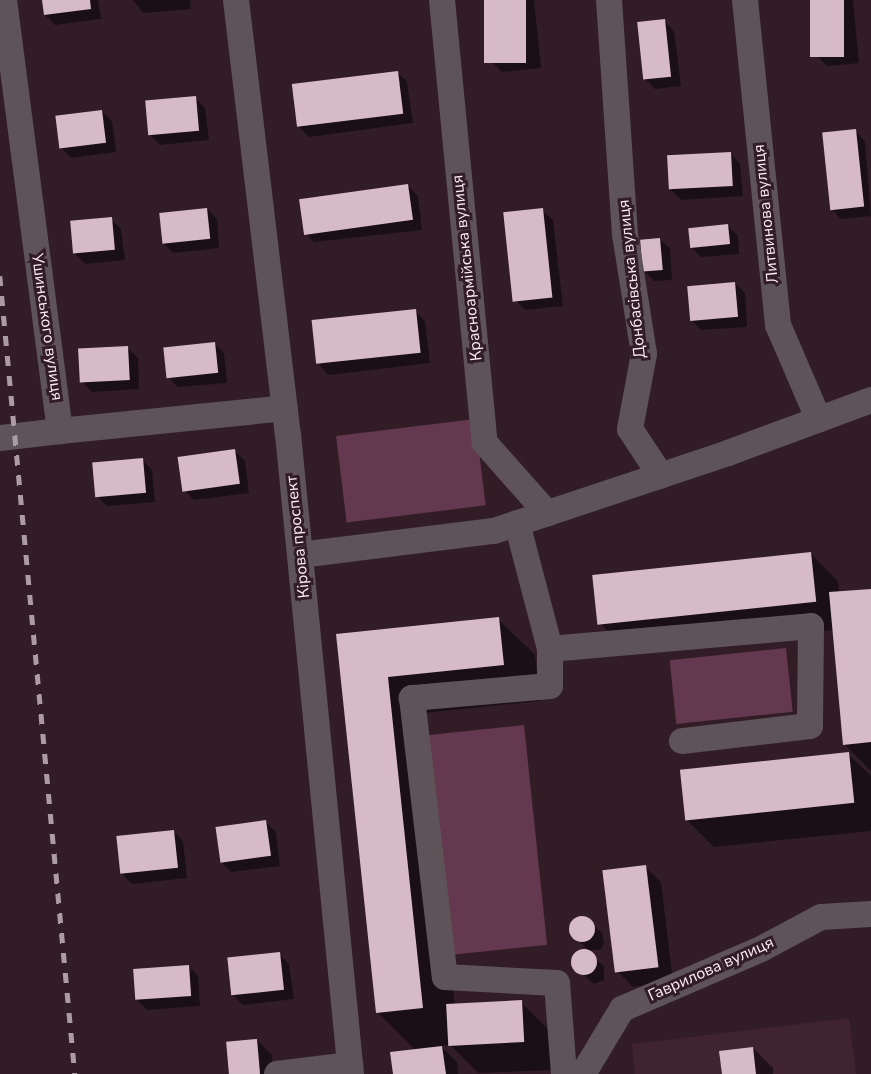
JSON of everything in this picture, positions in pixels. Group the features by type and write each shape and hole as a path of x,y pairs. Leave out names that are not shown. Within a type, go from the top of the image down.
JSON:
{"street":[{"name":"Ушинського вулиця","path":"4,0 60,431"},
{"name":"Кірова проспект","path":"236,0 285,408 350,1069"},
{"name":"Красноармійська вулиця","path":"442,0 485,443 547,513"},
{"name":"Донбасівська вулиця","path":"609,0 625,234 644,354 630,429 661,476"},
{"name":"Литвинова вулиця","path":"745,0 778,325 819,420"},
{"path":"300,555 494,531 661,476 871,400"},
{"path":"0,438 285,408"},
{"path":"517,524 550,649 550,686 412,698 445,977 557,983 564,1074"},
{"path":"550,649 811,626 810,726 682,741"},
{"name":"Гаврилова вулиця","path":"583,1074 622,1009 761,949 821,917 871,914"},
{"path":"277,1074 350,1069"}],"shaded area":[{"path":"475,419 486,505 347,522 336,436"},
{"path":"786,648 793,712 676,724 670,660"},
{"path":"524,725 547,945 450,955 427,735"},
{"path":"849,1018 856,1074 635,1074 632,1044"}],"building":[{"path":"42,0 90,0 91,9 44,15"},
{"path":"484,0 526,0 526,63 484,63"},
{"path":"810,0 844,0 844,57 810,57"},
{"path":"665,19 671,77 643,80 637,22"},
{"path":"398,71 403,114 297,127 292,84"},
{"path":"196,96 199,131 148,135 145,100"},
{"path":"102,110 106,143 59,148 55,116"},
{"path":"856,129 864,207 830,210 822,133"},
{"path":"731,152 733,186 669,189 667,155"},
{"path":"408,184 413,220 304,235 299,199"},
{"path":"207,208 210,239 163,244 159,213"},
{"path":"543,208 552,298 513,302 503,212"},
{"path":"112,217 115,250 73,254 70,221"},
{"path":"728,224 730,244 690,248 688,228"},
{"path":"660,238 663,270 643,272 640,240"},
{"path":"735,282 738,317 690,321 687,286"},
{"path":"416,309 421,353 316,364 312,320"},
{"path":"215,342 218,373 167,378 163,347"},
{"path":"128,346 130,380 80,383 78,349"},
{"path":"235,449 240,484 182,492 178,457"},
{"path":"143,458 146,493 95,497 92,462"},
{"path":"811,552 816,602 597,625 592,575"},
{"path":"871,589 871,742 843,745 829,592"},
{"path":"499,617 504,665 388,677 423,1008 376,1013 336,634"},
{"path":"849,752 854,803 685,820 680,770"},
{"path":"266,820 271,856 221,863 215,827"},
{"path":"174,830 178,868 120,874 116,836"},
{"path":"646,865 659,967 615,973 602,870"},
{"path":"582,916 591,920 595,929 591,938 582,942 573,938 569,929 573,920"},
{"path":"584,949 593,953 597,962 593,971 584,975 575,971 571,962 575,953"},
{"path":"280,952 284,990 231,995 227,958"},
{"path":"189,965 191,996 135,1000 133,969"},
{"path":"522,1000 524,1042 448,1046 446,1004"},
{"path":"257,1039 260,1074 229,1074 226,1042"},
{"path":"442,1046 446,1074 393,1074 390,1052"},
{"path":"753,1047 756,1074 722,1074 719,1051"}],"railway":[{"path":"0,276 75,1074"}]}
